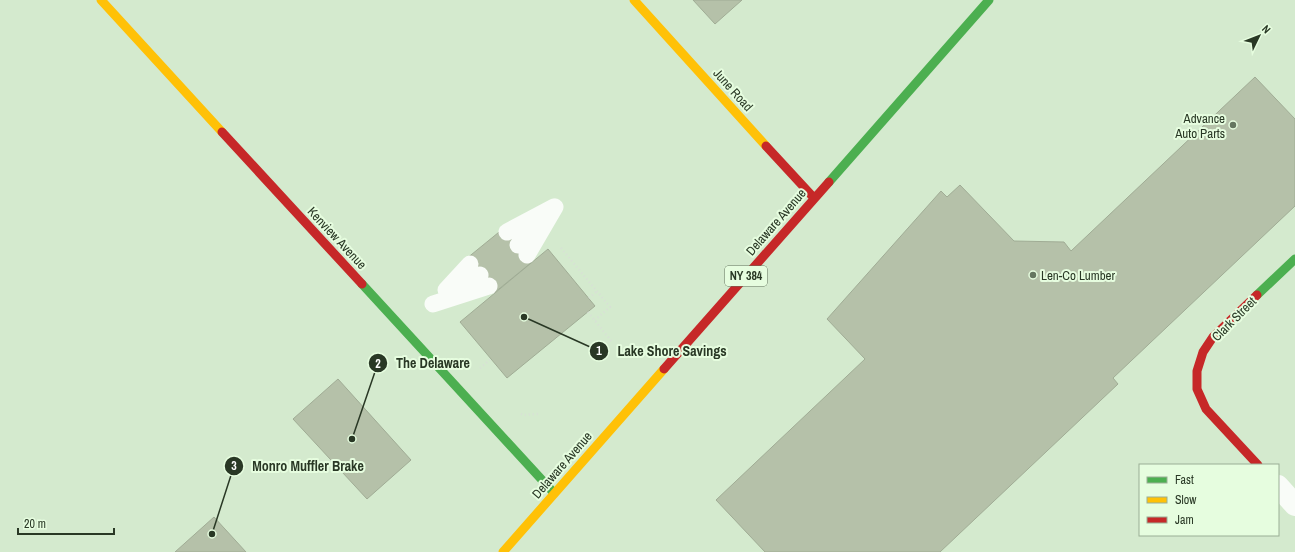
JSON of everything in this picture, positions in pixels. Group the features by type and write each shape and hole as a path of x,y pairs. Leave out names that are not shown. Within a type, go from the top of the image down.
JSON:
{"street":[{"name":"Kenview Avenue","path":"100,0 554,493"},
{"name":"June Road","path":"634,0 814,198"},
{"name":"Delaware Avenue","path":"503,552 989,0"},
{"name":"Clark Street","path":"1257,464 1206,409 1197,389 1197,371 1203,352 1213,338 1295,259"},
{"path":"1279,487 1295,505"}],"lane":[{"path":"517,244 555,207"},
{"path":"434,304 479,275 434,304"}],"path":[{"path":"557,243 610,307 595,320"},
{"path":"589,298 597,291"},
{"path":"588,312 612,342"},
{"path":"484,373 480,368 490,360"},
{"path":"518,410 523,415 538,414"}],"building":[{"path":"693,0 742,0 715,24"},
{"path":"1255,77 1295,119 1295,206 1113,378 1118,384 940,552 765,552 716,500 865,359 827,319 941,191 947,197 960,185 1014,241 1064,242 1071,251"},
{"path":"504,228 532,262 494,293 466,259"},
{"path":"548,249 595,306 507,378 460,322"},
{"path":"338,379 411,460 367,499 293,419"},
{"path":"214,517 246,552 175,552"}],"traffic: fast":[{"path":"829,182 989,0"},
{"path":"1257,295 1295,259"},
{"path":"362,284 554,493"}],"traffic: slow":[{"path":"101,0 222,132"},
{"path":"634,0 766,146"},
{"path":"503,552 664,369"}],"traffic: jam":[{"path":"222,132 362,284"},
{"path":"766,146 814,198"},
{"path":"664,369 829,182"},
{"path":"1257,295 1213,337 1203,352 1197,371 1197,389 1206,409 1257,464"}],"place":[{"name":"Advance Auto Parts","path":"1233,125"},
{"name":"Len-Co Lumber","path":"1033,275"},
{"name":"Lake Shore Savings","path":"524,317"},
{"name":"The Delaware","path":"352,439"},
{"name":"Monro Muffler Brake","path":"212,534"}]}
